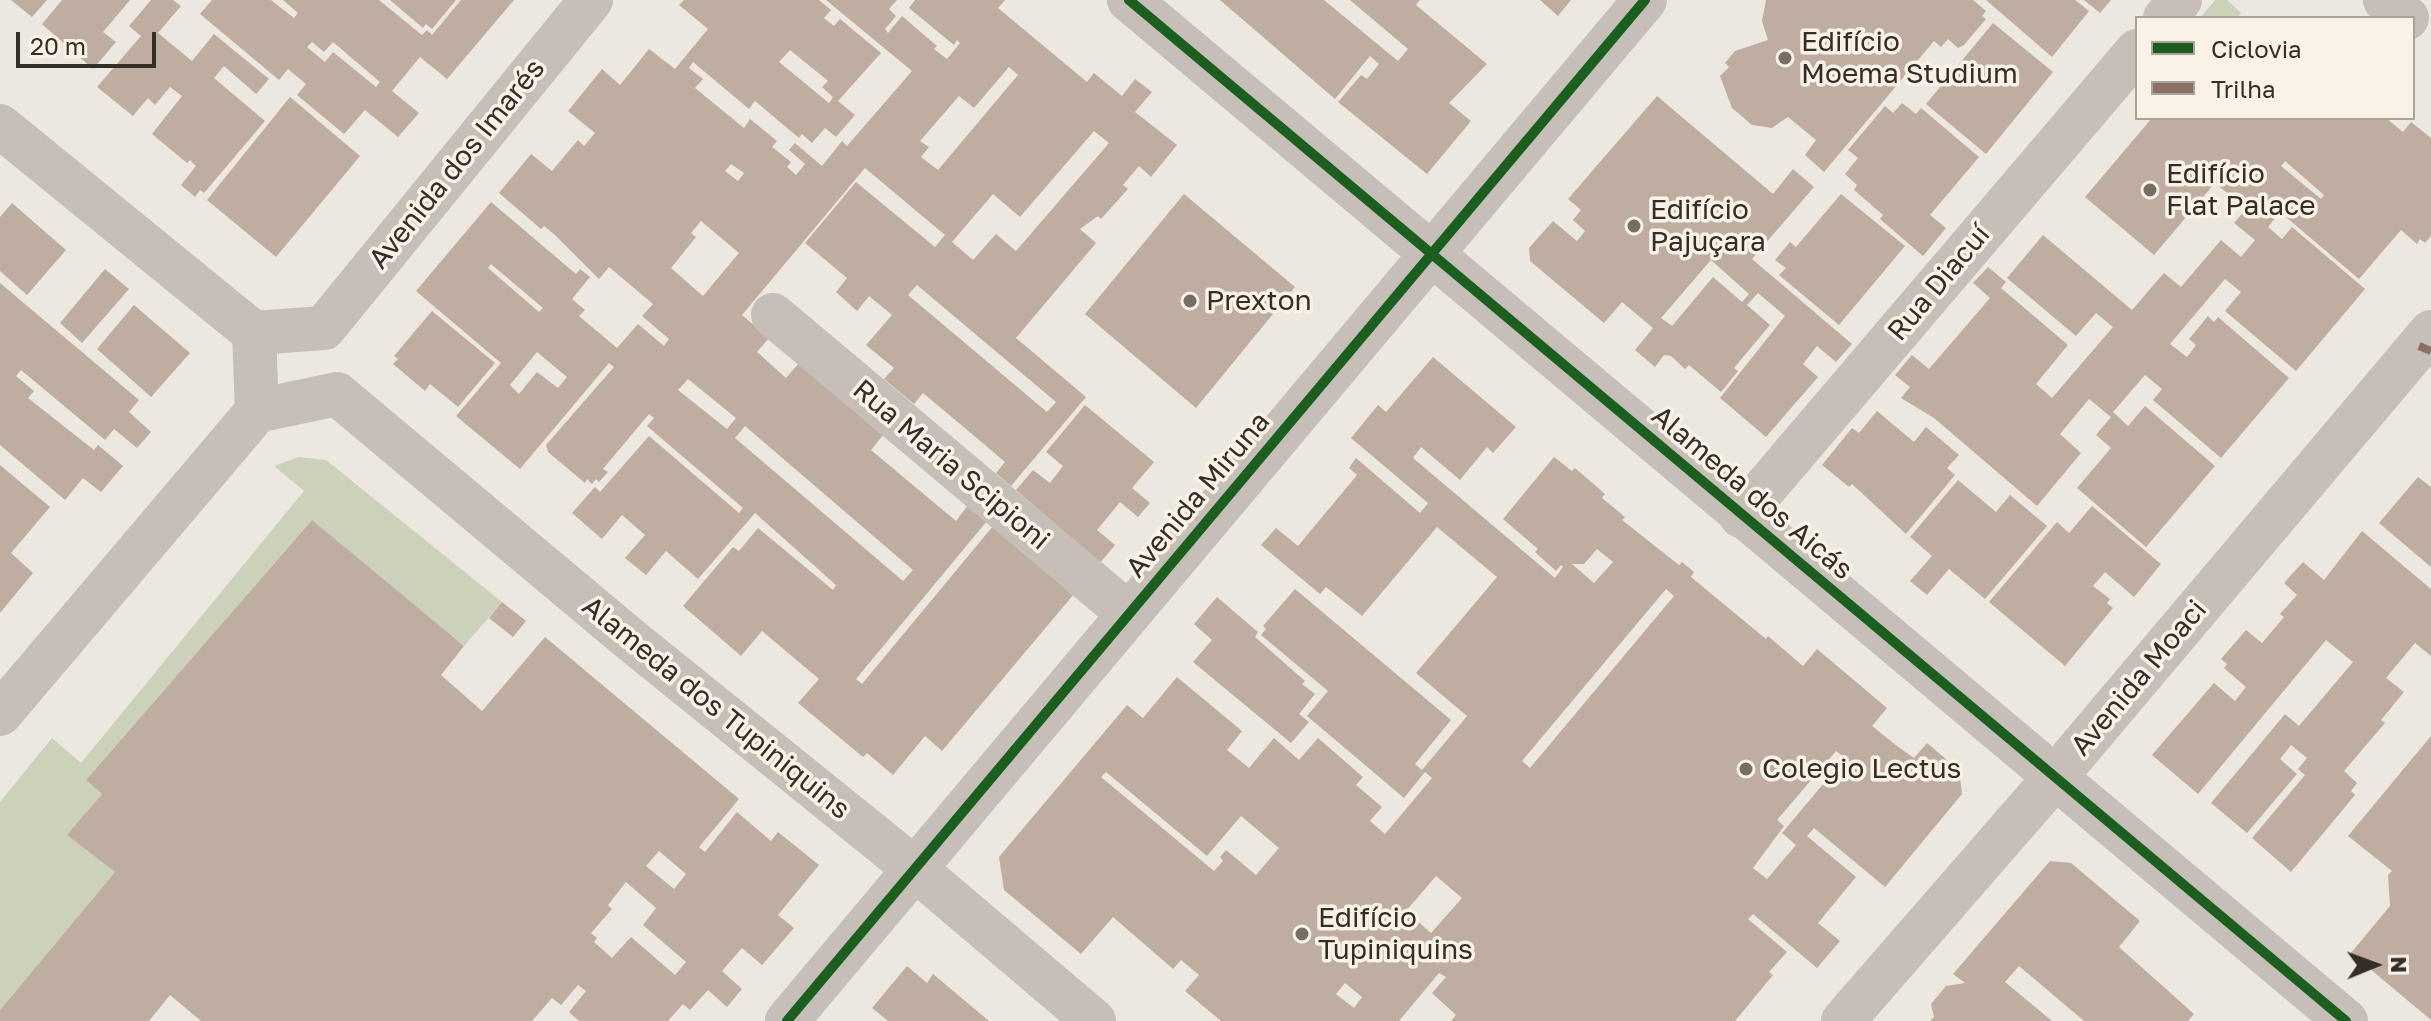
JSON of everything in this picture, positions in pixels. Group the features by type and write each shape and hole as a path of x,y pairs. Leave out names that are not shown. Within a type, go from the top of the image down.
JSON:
{"street":[{"name":"Avenida dos Imarés","path":"324,328 591,0"},
{"name":"Alameda dos Aicás","path":"1129,0 1741,516 2057,775 2346,1021"},
{"name":"Avenida Miruna","path":"787,1021 1645,0"},
{"path":"2167,16 2180,0"},
{"path":"2385,0 2405,16"},
{"path":"2415,25 2431,39"},
{"name":"Rua Diacuí","path":"1741,516 2135,53"},
{"path":"0,126 254,333 324,328 337,394 257,411 0,714"},
{"name":"Rua Maria Scipioni","path":"773,315 1129,614"},
{"path":"254,333 257,411"},
{"name":"Avenida Moaci","path":"1843,1021 2427,343"},
{"name":"Alameda dos Tupiniquins","path":"337,394 631,640 915,869 1094,1021"}],"green space":[{"path":"2215,0 2227,0 2241,13 2239,16 2202,16"},
{"path":"299,457 326,460 502,602 464,646 311,521 86,780 102,794 68,835 115,872 0,1010 0,802 52,738 81,763 304,491 274,466"}],"building":[{"path":"11,0 47,0 32,17"},
{"path":"62,0 130,0 103,32 116,42 93,69 42,24"},
{"path":"151,0 173,0 181,6 158,33 192,61 214,34 269,79 256,94 224,66 214,78 265,121 204,193 200,190 195,197 181,185 196,166 190,160 187,163 152,134 182,96 170,87 155,105 148,98 133,116 97,87 141,36 129,26"},
{"path":"212,0 271,0 294,18 298,13 283,0 379,0 422,35 427,30 432,35 461,0 514,0 447,79 420,57 392,91 419,113 398,137 365,110 344,134 297,95 306,84 288,69 279,80 200,14","holes":["312,42 324,52 333,42 380,82 376,87 333,52 325,62 307,47"]},
{"path":"390,0 456,0 432,29 426,24 423,28"},
{"path":"684,0 819,0 831,10 824,18 834,26 840,19 881,53 838,101 855,115 836,137 825,128 812,143 802,134 799,138 755,101 749,109 693,62 689,68 703,79 695,88 744,128 750,119 777,141 772,147 791,162 787,167 796,175 805,164 789,150 795,143 822,166 842,141 847,146 912,71 826,0 897,0 889,9 896,16 885,29 888,33 902,16 937,46 934,49 947,59 960,43 957,40 954,45 909,8 915,0 1005,0 998,8 1087,82 1094,73 1122,96 1135,79 1152,92 1135,112 1177,145 1151,177 1139,166 1123,185 1128,189 1101,219 1098,216 1080,229 1096,243 1016,338 1086,397 1011,486 996,473 1005,462 978,439 923,393 914,404 884,379 894,368 866,345 892,315 869,296 857,311 836,292 847,278 805,243 856,182 935,247 945,235 865,168 742,315 769,338 757,352 786,378 799,363 884,434 871,450 956,521 968,505 987,521 856,679 862,684 993,526 1074,594 942,751 925,736 893,775 867,753 863,757 798,703 819,679 762,631 741,656 683,606 733,547 739,551 758,528 833,590 836,585 755,513 698,579 666,551 646,575 625,558 645,535 622,515 602,539 572,513 595,487 600,492 649,436 739,513 743,508 647,426 654,418 649,414 603,469 608,472 599,482 596,479 592,484 587,479 585,483 548,452 546,445 614,367 609,363 520,469 456,416 501,363 416,291 491,202 576,274 580,269 590,277 572,299 585,310 579,316 617,348 638,324 664,346 669,339 642,316 653,304 609,267 599,279 555,235 544,226 541,229 499,193 531,154 552,171 578,140 584,146 595,133 568,111 602,69 620,85 649,49 675,69 708,29 679,5","holes":["790,50 828,81 822,87 833,97 829,103 779,62","1009,67 1018,75 938,170 921,157 929,147 920,141 959,96 974,108","1094,131 1109,143 1016,251 996,234 973,260 952,242 993,194 1020,217","731,164 744,173 738,181 725,171","701,221 739,253 703,296 671,268 696,237 691,233","491,264 543,308 539,312 488,268","917,285 1056,402 1047,412 908,295","537,352 567,377 558,388 537,372 519,394 510,385","688,379 736,418 727,429 678,390","745,426 913,570 903,581 735,438"]},
{"path":"1220,0 1324,0 1398,61 1408,49 1350,0 1420,0 1416,5 1487,64 1449,103 1471,121 1427,174 1338,102 1361,75 1367,79 1379,64 1370,56 1335,99"},
{"path":"1540,0 1571,0 1558,16"},
{"path":"1766,0 1973,0 1986,11 1982,16 1986,19 1958,48 1948,39 1941,47 1934,41 1824,172 1805,155 1816,140 1788,117 1772,128 1752,125 1732,108 1720,76 1729,67 1725,63 1735,51 1768,40 1762,21"},
{"path":"1986,0 2075,0 2089,11 2052,57"},
{"path":"2084,0 2111,0 2100,13"},
{"path":"1993,23 2053,72 1986,154 1926,104"},
{"path":"1657,96 1773,194 1793,169 1814,187 1752,259 1852,344 1836,362 1817,346 1803,364 1818,377 1766,437 1720,398 1785,316 1758,293 1747,305 1770,325 1734,368 1738,371 1721,392 1689,365 1685,369 1671,356 1664,355 1655,367 1635,350 1653,328 1622,302 1604,323 1530,261 1529,248 1553,221 1577,241 1585,231 1573,220 1581,210 1568,199","holes":["1711,260 1749,294 1742,302 1713,277 1672,326 1661,318"]},
{"path":"290,97 360,156 276,257 207,200"},
{"path":"1902,103 1916,114 1921,108 1979,157 1930,215 1946,228 1923,256 1880,219 1883,215 1854,190 1857,185 1845,174 1858,158 1848,150 1885,106 1893,113"},
{"path":"2150,120 2388,120 2403,132 2411,122 2431,138 2431,236 2425,243 2420,239 2417,244 2401,230 2359,279 2280,212 2268,227 2282,239 2292,227 2365,289 2296,371 2225,311 2241,292 2225,279 2170,344 2187,357 2196,345 2189,339 2208,316 2214,322 2218,317 2289,378 2221,458 2153,400 2162,389 2145,375 2113,412 2128,426 2145,406 2215,466 2146,547 2077,488 2111,448 2096,435 2111,417 2089,399 2060,434 2081,453 2037,506 1934,418 1901,398 1910,387 1895,375 1912,355 1929,369 1990,298 1973,283 1988,267 2006,282 2001,288 2068,345 2036,384 2052,398 2113,327 2096,313 2076,336 2007,278 2043,235 2132,310 2164,273 2181,287 2221,240 2241,257 2255,240 2234,223 2246,209 2215,183 2154,255 2085,197","holes":["2285,161 2324,195 2321,199 2281,166"]},
{"name":"Prexton","path":"1184,194 1295,287 1196,408 1085,314"},
{"path":"1841,194 1905,246 1839,325 1779,275 1786,268 1775,260 1790,242 1796,247"},
{"path":"12,203 66,250 27,295 0,271 0,217"},
{"path":"105,269 129,289 82,343 60,323"},
{"path":"0,283 139,400 129,412 151,432 137,448 114,429 105,440 21,370 16,376 34,391 28,398 94,450 98,445 123,466 101,492 83,478 65,500 0,445"},
{"path":"134,305 190,353 151,397 97,349"},
{"path":"432,311 495,363 458,407 430,384 425,391 393,364 398,359 394,356"},
{"path":"1433,357 1516,427 1493,453 1487,447 1460,480 1421,447 1413,458 1555,578 1563,567 1561,565 1556,571 1535,552 1538,549 1503,519 1554,457 1572,471 1575,468 1605,494 1602,498 1625,517 1622,520 1679,565 1682,562 1694,572 1691,577 1766,639 1768,636 1803,666 1817,649 1887,708 1872,726 1897,746 1914,758 1927,743 1959,770 1962,794 1885,887 1814,828 1807,836 1856,877 1818,923 1840,941 1817,968 1753,914 1748,919 1787,952 1769,972 1773,975 1735,1021 1451,1021 1456,1015 1432,993 1446,977 1439,973 1399,1021 1221,1021 1185,991 1199,975 1181,960 1173,969 1113,917 1081,954 1004,890 999,857 1127,705 1143,718 1177,677 1242,731 1227,750 1249,768 1274,738 1299,760 1318,738 1363,777 1356,785 1382,807 1370,821 1385,834 1432,778 1425,772 1404,798 1307,716 1328,691 1261,635 1266,629 1263,626 1295,589 1451,720 1415,764 1422,770 1467,716 1416,673 1497,577 1437,527 1362,616 1326,587 1320,594 1261,545 1276,528 1298,546 1357,475 1349,468 1356,458 1420,513 1428,503 1351,438 1378,405 1386,412","holes":["1597,549 1613,562 1594,583 1572,564 1584,564","1666,589 1674,596 1530,768 1522,761","1836,751 1845,758 1782,833 1796,845 1767,879 1753,868 1784,826 1777,820","1106,772 1207,856 1241,816 1279,848 1256,875 1226,850 1220,857 1223,861 1214,871 1101,777","1436,876 1462,898 1431,933 1406,911","1345,983 1362,997 1354,1008 1336,994"]},
{"path":"1085,405 1154,462 1132,488 1150,503 1138,517 1120,502 1097,530 1115,545 1100,563 1016,490 1033,470 1050,483 1063,466 1046,452"},
{"path":"1877,411 1914,442 1926,427 1959,455 1947,468 1955,475 1906,534 1852,484 1849,487 1822,465 1852,428 1859,433"},
{"path":"0,465 50,507 11,553 33,573 0,613"},
{"path":"2418,477 2431,487 2431,567 2379,523"},
{"path":"1958,480 1996,512 2010,495 2047,526 1985,599 1949,569 1927,595 1910,581 1932,556 1910,537"},
{"path":"2092,506 2161,564 2134,597 2105,572 2093,586 2110,599 2107,603 2113,608 2065,666 1989,602 2057,522 2069,533"},
{"path":"312,520 464,646 441,675 482,711 545,637 739,799 699,847 705,852 737,812 771,841 778,832 819,865 778,915 794,928 762,965 742,948 722,971 742,989 727,1007 708,990 690,1010 683,1004 668,1021 579,1021 569,1012 586,991 578,985 561,1005 552,998 532,1021 201,1021 170,995 149,1021 0,1021 0,1010 115,872 67,835 102,794 86,780","holes":["659,851 686,874 674,889 646,866","626,882 656,908 643,925 686,962 675,975 631,937 612,958 594,942 597,938 591,933 612,909 608,905"]},
{"path":"2362,531 2431,589 2431,656 2415,643 2386,678 2404,692 2381,720 2385,723 2344,771 2357,783 2351,791 2355,795 2291,872 2252,838 2305,775 2298,769 2307,758 2291,745 2280,759 2297,774 2247,833 2211,803 2285,714 2299,726 2353,662 2326,640 2198,794 2152,755 2214,683 2235,701 2246,687 2224,668 2227,664 2221,659 2246,630 2262,643 2284,617 2280,614 2297,595 2284,583 2303,562 2324,580"},
{"path":"1217,597 1258,632 1255,637 1305,681 1302,684 1315,694 1299,714 1309,722 1291,743 1193,662 1212,640 1194,624"},
{"path":"502,602 526,621 513,637 489,618"},
{"path":"2431,736 2431,1020 2351,953 2390,906 2388,875 2392,871 2348,836"},
{"path":"2050,861 2071,863 2140,921 2119,947 2194,1014 2188,1021 2084,1021 2019,966 2005,982 2052,1021 1930,1021 1934,1017 1931,1004 1946,986 1965,983 1953,974"},
{"path":"907,966 927,983 933,974 989,1021 888,1021 872,1008"}],"marked path":[{"path":"2419,346 2431,351"}],"cycle path":[{"path":"1129,0 2346,1021"},
{"path":"787,1021 1645,0"}],"place":[{"name":"Edifício Moema Studium","path":"1785,58"},
{"name":"Edifício Flat Palace","path":"2150,190"},
{"name":"Edifício Pajuçara","path":"1634,226"},
{"name":"Prexton","path":"1190,301"},
{"name":"Colegio Lectus","path":"1746,769"},
{"name":"Edifício Tupiniquins","path":"1302,934"}]}
